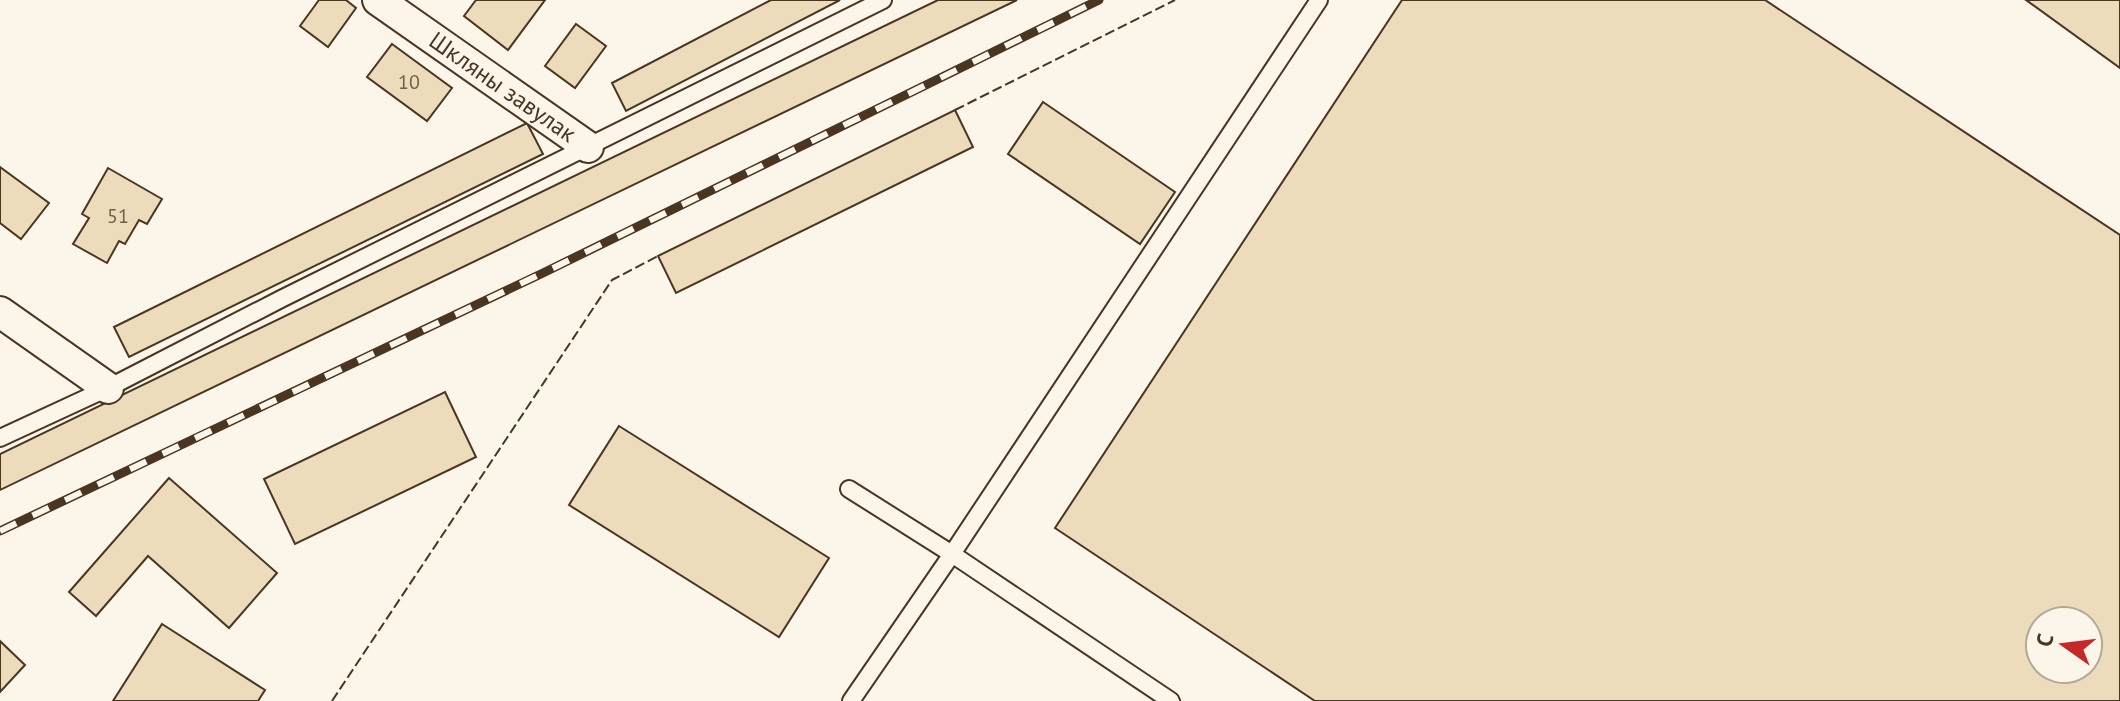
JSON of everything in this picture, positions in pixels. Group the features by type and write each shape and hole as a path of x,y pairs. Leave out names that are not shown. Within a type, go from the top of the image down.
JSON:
{"street":[{"name":"Шкляны завулак","path":"378,0 588,147"},
{"path":"0,312 108,388"}],"lane":[{"path":"0,438 108,388 883,0"},
{"path":"851,701 1319,0"},
{"path":"849,489 1171,701"}],"building":[{"path":"319,0 346,0 356,8 328,47 300,26"},
{"path":"476,0 545,0 508,50 464,16"},
{"path":"771,0 840,0 626,111 612,83"},
{"path":"938,0 1017,0 0,490 0,454"},
{"path":"1402,0 1765,0 2120,235 2120,701 1315,701 1055,528"},
{"path":"2026,0 2120,0 2120,68"},
{"path":"576,24 606,46 575,88 545,66"},
{"path":"392,44 452,88 427,121 367,77"},
{"path":"1043,102 1175,192 1140,244 1008,154"},
{"path":"955,110 973,147 676,293 658,256"},
{"path":"527,123 543,154 129,357 114,327"},
{"path":"0,167 49,203 21,239 0,223"},
{"path":"108,168 162,199 147,224 139,220 125,244 119,241 107,263 73,244 89,218 82,214"},
{"path":"445,392 476,457 295,544 264,479"},
{"path":"619,426 829,558 779,637 569,505"},
{"path":"169,478 277,573 229,628 148,556 96,616 69,592"},
{"path":"162,624 265,690 258,701 113,701"},
{"path":"0,641 25,665 0,692"}],"railway":[{"path":"0,531 543,273 1099,0"}],"fence":[{"path":"955,110 1175,0"},
{"path":"332,701 612,280 658,256"}]}
